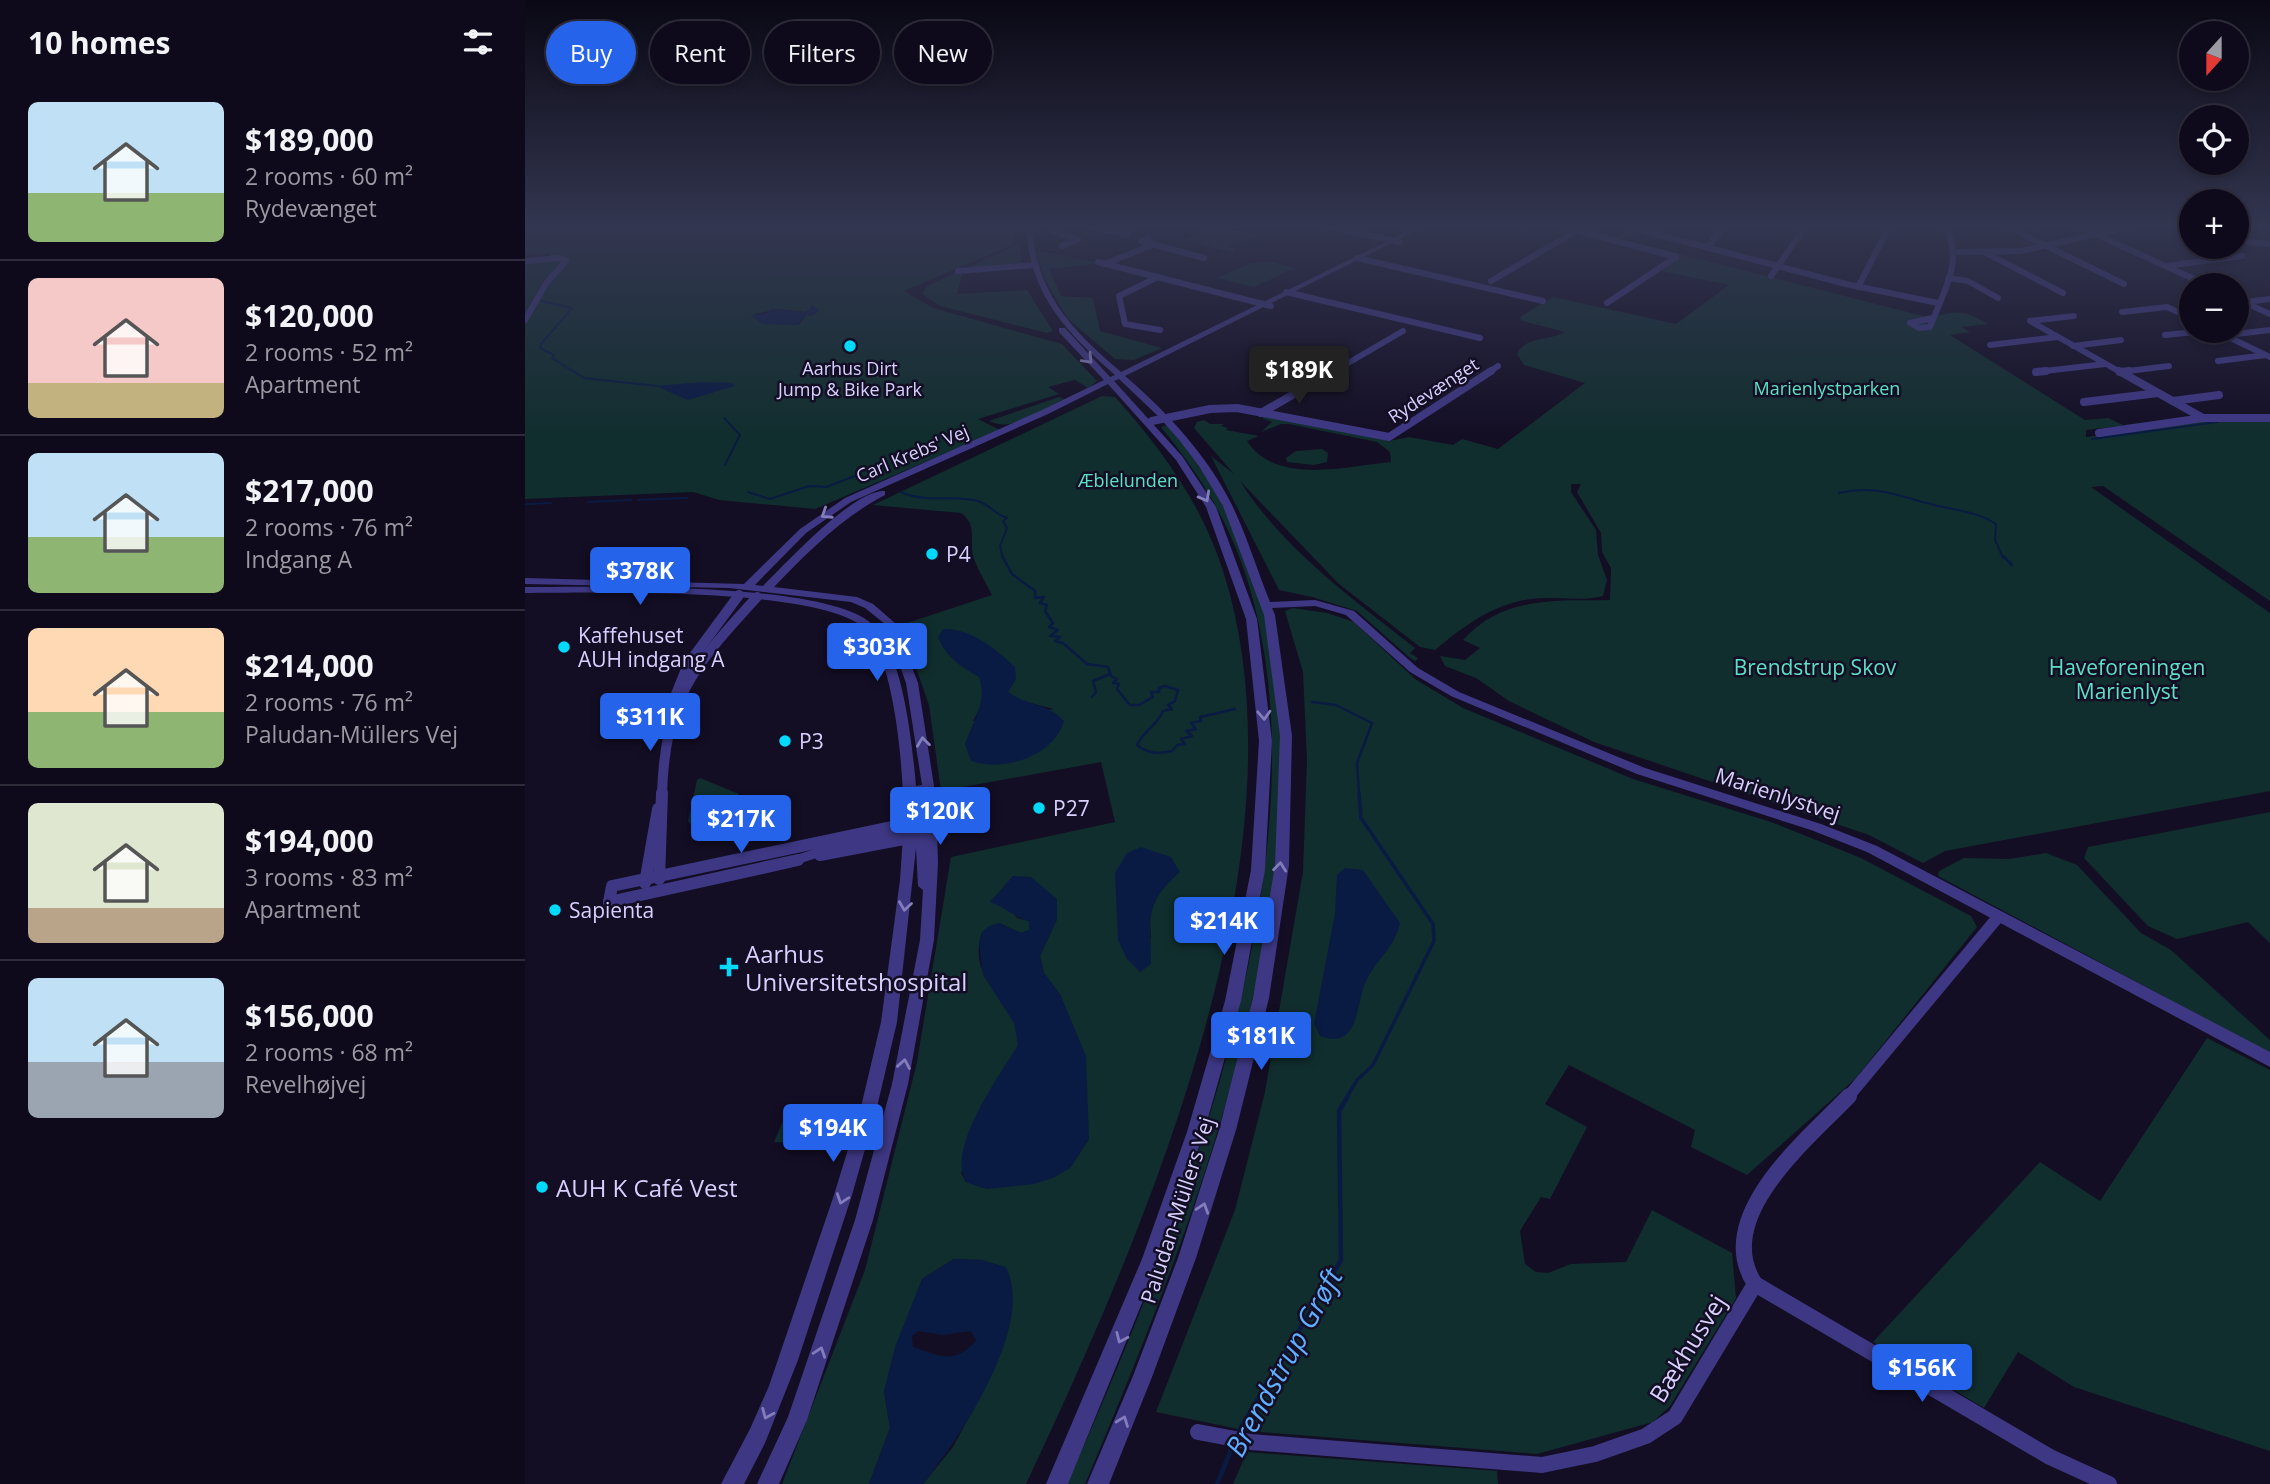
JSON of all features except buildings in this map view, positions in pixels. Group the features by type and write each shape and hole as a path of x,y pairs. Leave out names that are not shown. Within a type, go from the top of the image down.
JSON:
{"street":[{"path":"525,320 539,296"},
{"name":"Paludan-Müllers Vej","path":"1040,296 1059,327 1112,383 1159,420 1212,509 1238,570 1247,604 1264,710 1264,794 1259,850 1236,988 1195,1138 1136,1304 1057,1484"},
{"name":"Paludan-Müllers Vej","path":"1047,296 1066,325 1123,377 1159,420 1207,470 1229,507 1244,539 1268,605 1285,696 1287,736 1282,851 1263,990 1224,1142 1201,1213 1168,1309 1098,1484"},
{"path":"1119,296 1125,324 1160,330"},
{"path":"1233,296 1267,305"},
{"path":"1112,383 1284,296"},
{"path":"1305,296 1480,338"},
{"path":"1519,296 1543,302"},
{"path":"1607,303 1617,296"},
{"path":"1904,296 1938,303"},
{"path":"1933,318 1941,296"},
{"path":"2249,300 2270,299"},
{"path":"2249,304 2270,314"},
{"path":"2122,312 2167,307 2179,312"},
{"path":"2074,316 2030,321 2203,418"},
{"path":"2249,332 2270,330"},
{"path":"1261,413 1403,331"},
{"path":"2165,335 2179,334"},
{"path":"1990,345 2058,337"},
{"path":"2073,346 2121,340"},
{"path":"2242,343 2268,356"},
{"path":"2218,361 2268,356"},
{"path":"2036,372 2105,364"},
{"name":"Rydevænget","path":"1159,420 1222,408 1389,437 1498,366"},
{"path":"2120,372 2169,366"},
{"name":"Carl Krebs' Vej","path":"747,593 767,588 820,533 860,504 1112,383"},
{"name":"Carl Krebs' Vej","path":"747,593 803,531 848,500 1112,383"},
{"path":"2084,402 2158,393"},
{"path":"2173,401 2218,395"},
{"path":"2099,433 2203,418 2270,418"},
{"path":"525,581 672,582 826,605 845,611 868,625 877,637 891,672 907,744 917,770 920,828 930,896 927,940 901,1084 864,1220 797,1420 768,1484"},
{"path":"609,591 649,587 747,593"},
{"path":"732,1484 769,1413 852,1167 885,1046 911,860 920,828 920,721 912,683 890,623 869,606 853,599 767,588"},
{"path":"525,590 747,593"},
{"path":"655,592 719,598 730,605"},
{"path":"644,892 662,793 671,704 688,664 730,605 747,593"},
{"path":"671,717 687,686 719,643 717,636 747,593"},
{"name":"Marienlystvej","path":"1268,605 1315,603 1350,613 1414,670 1442,688 1641,771 1843,837 1899,862 2270,1060"},
{"path":"659,883 662,793"},
{"path":"920,828 836,847 792,861 659,883 646,879 612,886 609,902 644,892 659,883 718,864 875,831 920,828"},
{"path":"730,872 816,844"},
{"path":"718,864 730,872"},
{"name":"Bækhusvej","path":"1198,1432 1251,1442 1542,1465 1584,1457 1656,1433 1675,1417 1755,1284 1743,1261 1744,1235 1752,1211 1769,1180 1851,1094 1998,916"},
{"path":"1755,1284 2050,1457 2109,1484"}],"green space":[{"path":"525,296 913,296 933,308 1062,344 1097,381 1088,388 1075,380 1048,387 1059,394 978,419 1000,430 815,509 719,500 693,492 525,499","holes":["779,309 806,312 819,310 806,315 800,324 763,324 755,314"]},
{"path":"925,296 1031,296 1053,331 1047,333 940,306"},
{"path":"1054,296 1093,298 1100,331 1162,348 1134,360 1115,359 1068,319"},
{"path":"1714,296 1846,296 1927,317 1964,313 1988,324 1961,327 1970,332 1950,335 2085,420 2108,418 2123,425 2193,417 2086,430 2086,437 2218,420 2270,420 2270,601 2103,486 2091,487 2270,613 2270,791 1945,851 1923,863 1869,835 1594,742 1509,701 1476,678 1445,666 1440,656 1465,660 1480,648 1463,640 1495,615 1513,608 1550,601 1610,600 1611,568 1602,552 1601,533 1577,492 1581,484 1571,484 1571,492 1596,530 1598,555 1607,580 1603,596 1585,599 1531,599 1504,606 1468,625 1435,650 1420,647 1339,584 1240,481 1277,529 1320,572 1415,648 1410,653 1418,658 1415,661 1357,611 1279,590 1211,456 1234,474 1194,428 1197,422 1204,420 1210,424 1224,424 1221,426 1228,428 1226,430 1259,436 1247,441 1260,455 1276,464 1313,470 1391,462 1390,452 1377,442 1289,424 1281,424 1261,432 1272,422 1262,418 1265,416 1389,441 1409,437 1453,445 1462,439 1498,449 1585,383 1524,365 1517,354 1521,348 1565,332 1522,321 1520,317 1553,297 1676,324"},
{"name":"Æblelunden","path":"1102,396 1115,397 1165,458 1205,525 1224,574 1245,683 1246,798 1231,918 1202,1039 1163,1159 1119,1275 1026,1484 923,1484 953,1447 980,1397 982,1260 954,1259 922,1279 884,1391 890,1428 869,1484 782,1484 865,1270 917,1062 951,857 1115,822 1101,762 941,791 929,705 901,625 992,595 974,559 970,523 961,513 873,505","holes":["979,677 1019,700 1054,709 973,721 982,700","1165,885 1149,909 1151,938 1118,940 1118,911","1011,909 1057,919 1040,956 1044,973 1061,996 1089,1139 1070,1168 987,1189 966,1182 961,1173 1018,1045 1016,1028 1008,1011 983,971 979,960 979,947 982,932 999,923 1021,933 1029,930 1029,921 1017,918"]},
{"path":"1059,397 1064,399 1017,422 998,424 989,421"},
{"path":"1168,425 1239,538 1274,666 1280,805 1263,949 1228,1094 1183,1235 1085,1484 1067,1484 1157,1269 1199,1148 1235,1022 1261,896 1272,772 1265,655 1235,546 1203,484 1161,427"},
{"path":"1322,449 1328,453 1327,462 1314,465 1287,462 1286,458 1296,451"},
{"path":"1293,608 1327,613 1354,622 1415,679 1463,708 1633,779 1771,822 1861,858 1971,916 1977,927 1855,1079 1747,1175 1691,1147 1695,1130 1569,1065 1545,1104 1587,1127 1550,1199 1541,1197 1520,1231 1525,1264 1536,1272 1548,1273 1571,1264 1626,1262 1652,1210 1732,1253 1736,1298 1670,1406 1653,1422 1537,1454 1248,1431 1156,1412 1235,1210 1265,1092 1303,872 1307,760 1303,672 1285,611"},
{"path":"700,778 739,794 710,822 694,828 688,821 697,780"},
{"path":"2270,812 2270,943 2248,922 2177,939 2148,926 2084,858 2088,847"},
{"path":"2046,853 2077,865 2141,933 2171,950 2270,1040 2270,1053 1938,876 1939,871 1964,858 2009,859"},
{"path":"2207,1038 2270,1070 2270,1451 2074,1387 2018,1352 1984,1408 1873,1342 2040,1162 2100,1201"},
{"path":"783,1121 822,1121 814,1143 774,1142"},
{"path":"1247,1452 1497,1471 1498,1484 1233,1484"}],"water":[{"path":"812,305 820,310 812,316 806,315 797,325 763,324 751,316 767,313 771,309 806,312"},
{"path":"702,382 732,383 735,386 688,400 656,386"},
{"path":"943,629 973,636 1015,667 1016,679 1008,692 1052,711 1064,721 1049,744 1026,759 1012,763 984,764 971,761 965,744 981,703 981,686 979,677 960,665 945,650 938,637"},
{"path":"1141,847 1171,857 1180,872 1154,904 1151,964 1140,972 1127,959 1118,940 1115,873 1127,853"},
{"path":"1345,868 1363,870 1400,923 1390,946 1367,979 1350,1031 1343,1037 1333,1039 1320,1036 1314,1024 1335,913 1337,875"},
{"path":"1013,876 1031,877 1057,899 1057,919 1040,956 1044,973 1061,996 1086,1056 1089,1139 1070,1168 1053,1178 1034,1184 987,1189 966,1182 962,1168 963,1150 978,1112 1018,1045 1014,1023 983,975 979,943 982,932 999,923 1021,933 1029,930 1029,921 990,902"},
{"path":"954,1259 982,1260 1006,1267 1013,1291 1011,1319 1003,1349 990,1380 956,1439 923,1484 869,1484 890,1428 884,1391 895,1347 922,1279","holes":["918,1331 943,1335 971,1331 976,1341 968,1349 953,1356 913,1347 912,1336"]}],"waterway":[{"path":"541,301 572,308 541,344 540,348 554,355 552,358 584,378 657,386"},
{"path":"724,418 740,435 725,465"},
{"path":"2092,439 2218,422"},
{"path":"748,492 770,499 809,486 826,487 855,476 875,479"},
{"path":"1839,493 1877,491 1982,517 1996,524 1995,540 2003,558"},
{"path":"901,492 911,496 978,501 1007,518 1003,521 1007,528 1000,546 1003,558"},
{"path":"638,500 687,498"},
{"path":"588,502 631,500"},
{"path":"525,504 551,503"},
{"path":"2003,556 2012,565"},
{"path":"1003,558 1012,574 1035,591 1035,598 1044,597 1040,603 1047,605 1045,611 1053,623 1049,627 1058,630 1050,636 1060,637 1055,641 1063,643 1087,664 1108,667 1111,676 1117,679 1113,683 1119,684 1117,689 1130,705 1139,705 1153,697 1151,692 1159,692 1159,688 1165,686 1178,690 1175,701 1168,705 1172,709 1163,711 1137,745 1141,748 1163,753 1172,751 1177,745 1185,744 1181,739 1192,736 1186,731 1196,729 1191,723 1201,721 1200,717 1235,709"},
{"path":"1092,697 1096,692 1093,681 1110,674"},
{"name":"Brendstrup Grøft","path":"1312,702 1336,705 1372,723 1357,763 1359,794"},
{"name":"Brendstrup Grøft","path":"1347,1097 1357,1080 1373,1065 1434,941 1433,924 1361,818 1359,793"},
{"name":"Brendstrup Grøft","path":"1238,1432 1341,1260 1339,1111 1348,1096"},
{"name":"Brendstrup Grøft","path":"1217,1484 1233,1445"}],"place":[{"name":"Aarhus Dirt Jump & Bike Park","path":"850,346"},
{"name":"P4","path":"932,554"},
{"name":"Kaffehuset AUH indgang A","path":"564,647"},
{"name":"P3","path":"785,741"},
{"name":"P27","path":"1039,808"},
{"name":"Sapienta","path":"555,910"},
{"name":"Aarhus Universitetshospital","path":"729,967"},
{"name":"AUH K Café Vest","path":"542,1187"}],"park label":[{"name":"Marienlystparken","path":"1827,388"},
{"name":"Brendstrup Skov","path":"1815,667"},
{"name":"Haveforeningen Marienlyst","path":"2127,679"}]}
